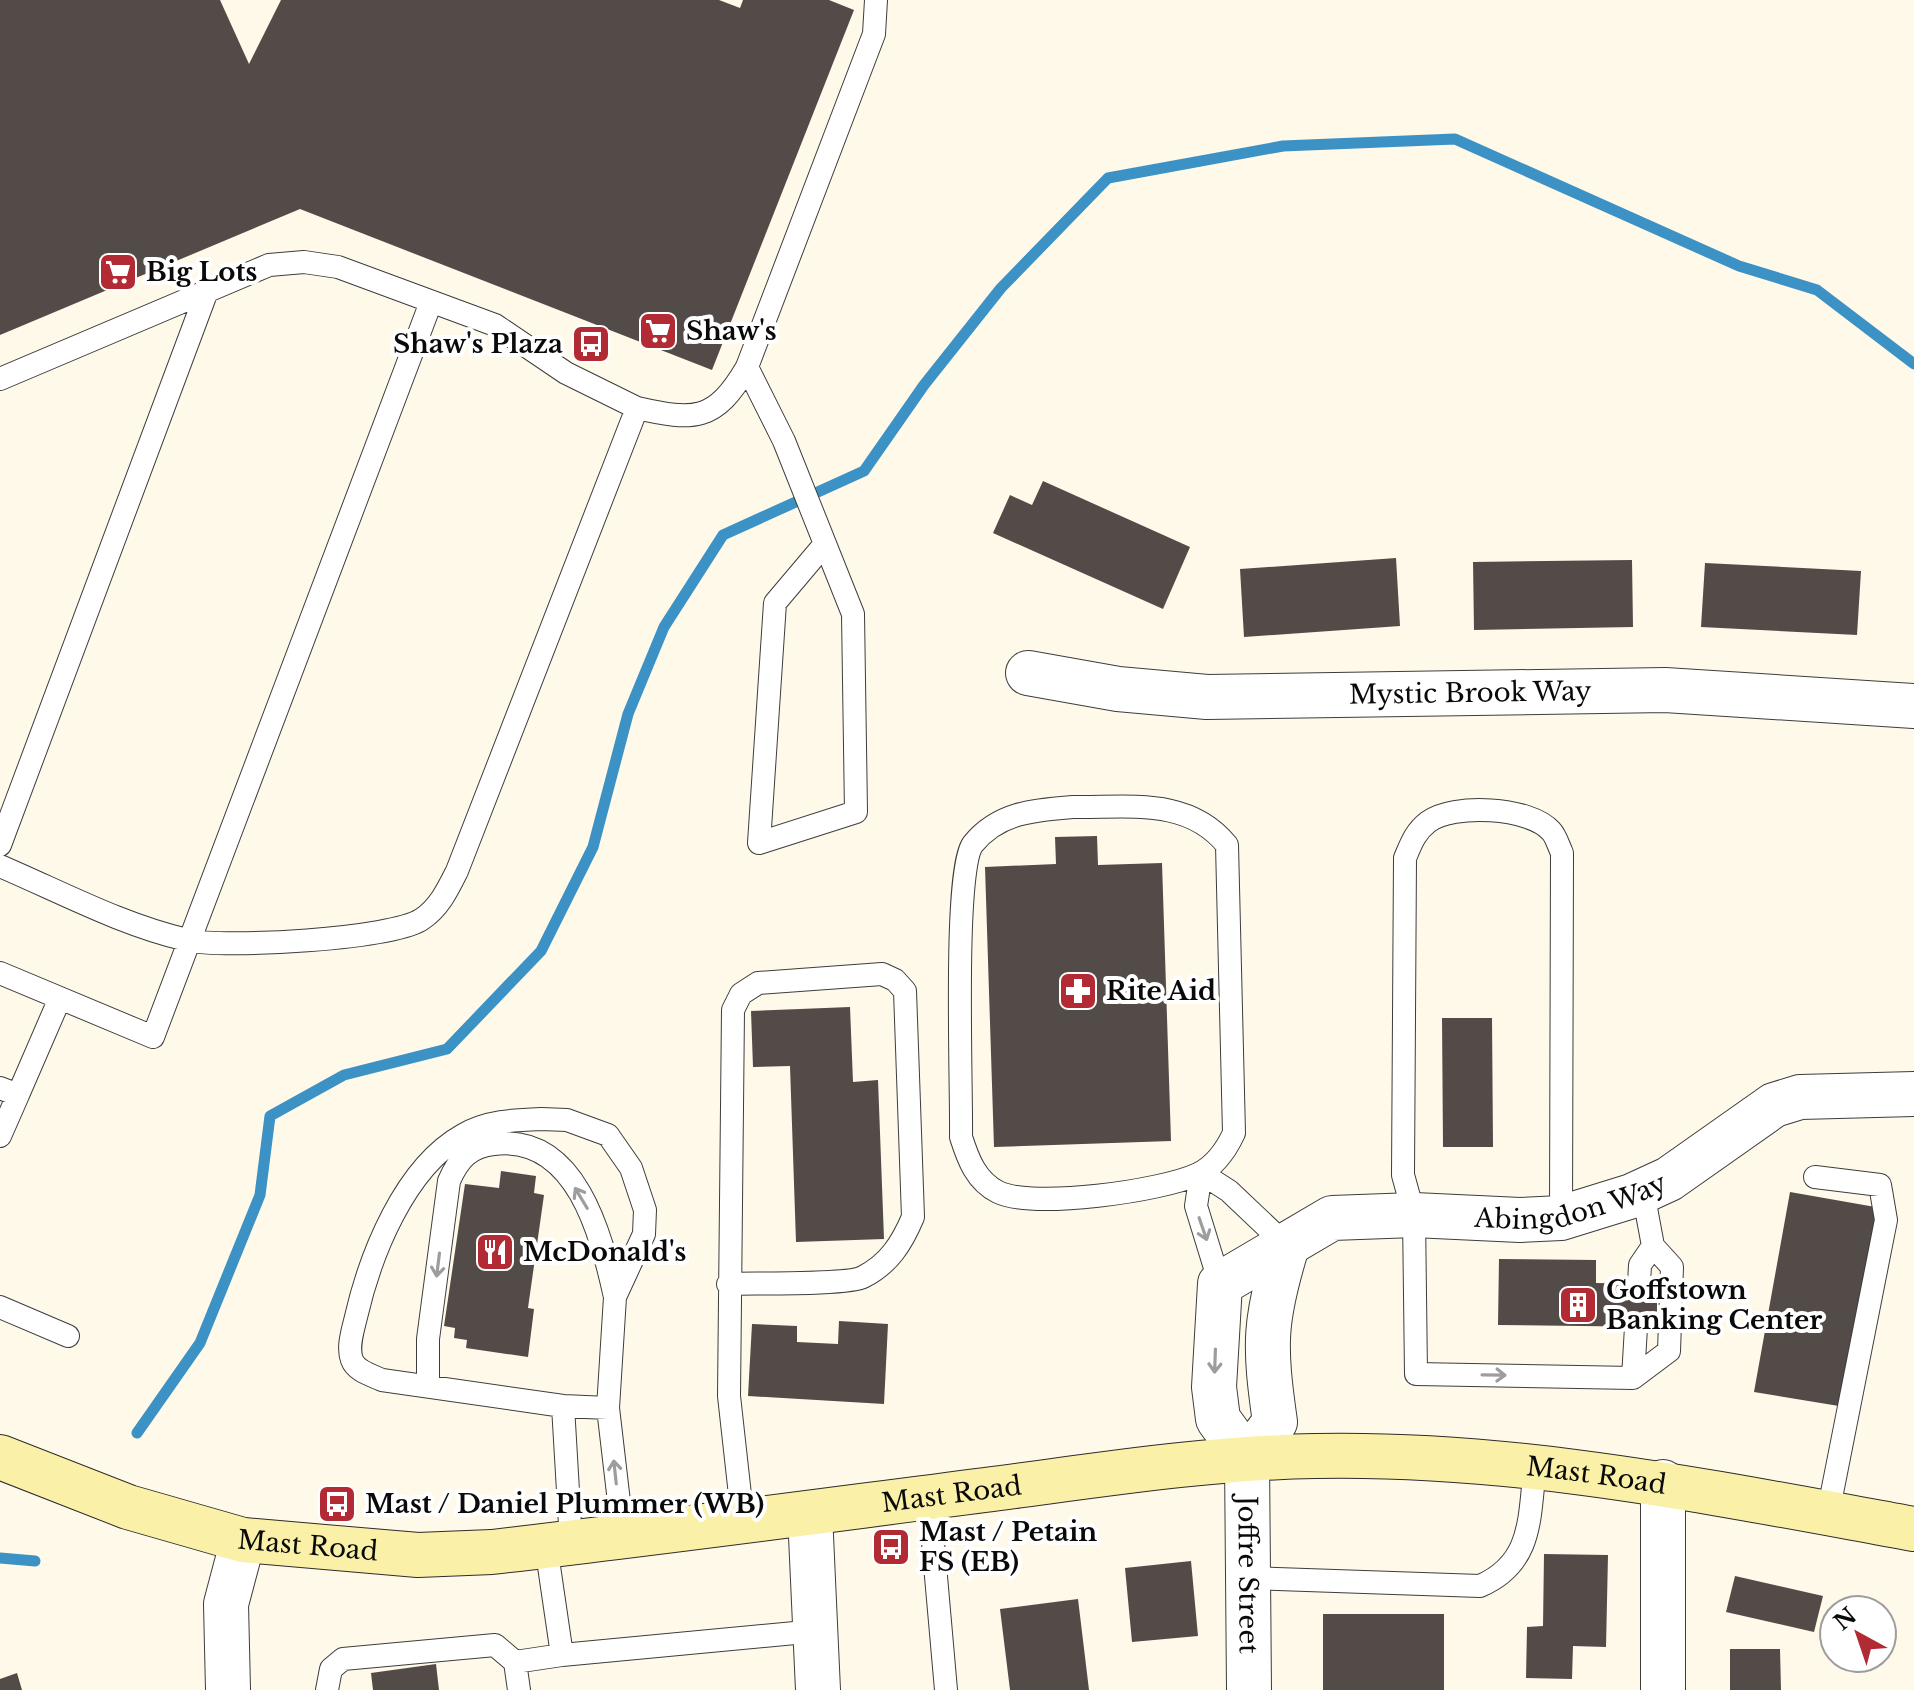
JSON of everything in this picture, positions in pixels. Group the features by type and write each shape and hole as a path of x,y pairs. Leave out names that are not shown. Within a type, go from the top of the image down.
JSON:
{"main road":[{"name":"Mast Road","path":"0,1457 128,1507 243,1540 418,1555 559,1544 1247,1459 1316,1456 1442,1459 1663,1482 1914,1529"}],"street":[{"name":"Mystic Brook Way","path":"1028,673 1118,689 1207,697 1665,690 1914,706"},
{"name":"Abingdon Way","path":"1220,1284 1332,1218 1414,1215 1520,1220 1561,1218 1643,1192 1669,1179 1774,1105 1800,1097 1914,1094"},
{"path":"1220,1284 1214,1387 1218,1419 1247,1459 1275,1422 1265,1335 1270,1301 1287,1246"},
{"name":"Joffre Street","path":"1247,1459 1249,1690"},
{"path":"1663,1482 1663,1690"},
{"path":"810,1514 818,1690"},
{"path":"228,1690 226,1604 243,1540"}],"lane":[{"path":"0,379 269,265 304,262 338,267 495,325 566,373 637,408 681,418 706,411 732,393 747,367 874,34 876,0"},
{"path":"0,845 207,291"},
{"path":"0,973 153,1037 431,302"},
{"path":"747,367 784,441 853,614 856,812 759,843 775,603 824,545"},
{"path":"0,866 136,925 190,941 235,944 391,929 421,920 442,900 457,871 637,408"},
{"path":"1201,1173 1156,1189 1107,1195 1014,1198 987,1185 970,1164 961,1137 965,857 973,844 1003,818 1027,810 1073,807 1182,812 1207,824 1227,845 1234,1133 1218,1158 1201,1173 1196,1206 1220,1284"},
{"path":"1561,1218 1562,853 1552,831 1528,815 1493,811 1445,813 1427,822 1414,837 1405,858 1403,1175 1414,1215 1416,1374 1633,1378 1669,1351 1672,1267 1653,1246 1643,1192"},
{"path":"728,1284 860,1279 880,1267 901,1245 913,1217 905,991 895,980 882,974 758,983 741,994 733,1010 728,1284 729,1396 743,1522"},
{"path":"0,1136 9,1092 60,998"},
{"path":"608,1408 563,1406 382,1380 365,1373 350,1357 350,1344 365,1278 393,1213 438,1154 460,1136 481,1126 541,1119 567,1120 608,1135 631,1168 645,1210 644,1234 615,1297"},
{"path":"428,1386 428,1339 449,1181 463,1156 474,1149 514,1141 535,1146 552,1157 578,1192 597,1228 615,1297 608,1408 623,1536"},
{"path":"1201,1173 1229,1191 1287,1246"},
{"path":"1815,1177 1880,1185 1886,1220 1828,1513"},
{"path":"1639,1284 1640,1265 1653,1246"},
{"path":"0,1307 68,1336"},
{"path":"1633,1378 1636,1327"},
{"path":"562,1655 559,1544 563,1406"},
{"path":"1248,1578 1480,1586 1502,1576 1520,1554 1529,1522 1535,1467"},
{"path":"929,1497 946,1690"},
{"path":"515,1662 816,1631"},
{"path":"327,1690 331,1669 343,1659 495,1645 515,1662 519,1690"}],"building":[{"path":"0,0 220,0 249,64 281,0 719,0 740,8 743,0 829,0 854,10 712,370 300,209 0,335"},
{"path":"1043,481 1190,547 1163,609 993,533 1010,495 1032,505"},
{"path":"1396,558 1400,626 1244,637 1240,569"},
{"path":"1632,560 1633,627 1474,630 1473,562"},
{"path":"1705,563 1861,571 1857,635 1701,627"},
{"path":"1097,836 1098,865 1162,863 1171,1141 994,1147 985,867 1056,864 1055,837"},
{"path":"850,1007 853,1082 878,1080 884,1239 796,1242 790,1066 753,1067 751,1011"},
{"path":"1442,1018 1492,1018 1493,1147 1443,1147"},
{"name":"McDonald's","path":"501,1171 536,1176 534,1193 544,1195 528,1308 534,1309 528,1357 466,1348 467,1340 454,1338 455,1328 444,1326 465,1184 499,1188"},
{"path":"1790,1192 1881,1208 1845,1407 1754,1392"},
{"name":"Goffstown Banking Center","path":"1499,1259 1596,1260 1596,1283 1657,1284 1657,1327 1498,1325"},
{"path":"839,1321 888,1324 884,1404 748,1396 752,1324 797,1326 797,1342 838,1344"},
{"path":"1544,1554 1608,1555 1606,1647 1573,1646 1572,1679 1526,1678 1527,1627 1543,1626"},
{"path":"1191,1561 1198,1636 1132,1642 1125,1568"},
{"path":"1735,1576 1818,1595 1814,1632 1726,1612"},
{"path":"1078,1599 1089,1690 1010,1690 1000,1609"},
{"path":"1323,1614 1444,1614 1444,1690 1323,1690"},
{"path":"1730,1649 1780,1649 1781,1690 1730,1690"},
{"path":"436,1664 439,1690 373,1690 371,1673"},
{"path":"17,1673 22,1690 0,1690 0,1679"}],"waterway":[{"path":"137,1433 200,1343 260,1195 270,1116 344,1075 447,1049 541,951 593,847 628,714 664,627 723,535 864,471 924,385 1001,288 1108,178 1283,146 1455,139 1739,266 1817,290 1914,364"},
{"path":"0,1558 35,1561"}],"place":[{"name":"Big Lots","path":"118,272"},
{"name":"Shaw's","path":"658,331"},
{"name":"Shaw's Plaza","path":"591,344"},
{"name":"Rite Aid","path":"1078,991"},
{"name":"McDonald's","path":"495,1252"},
{"name":"Goffstown Banking Center","path":"1578,1305"},
{"name":"Mast / Daniel Plummer (WB)","path":"337,1504"},
{"name":"Mast / Petain FS (EB)","path":"891,1547"}]}
